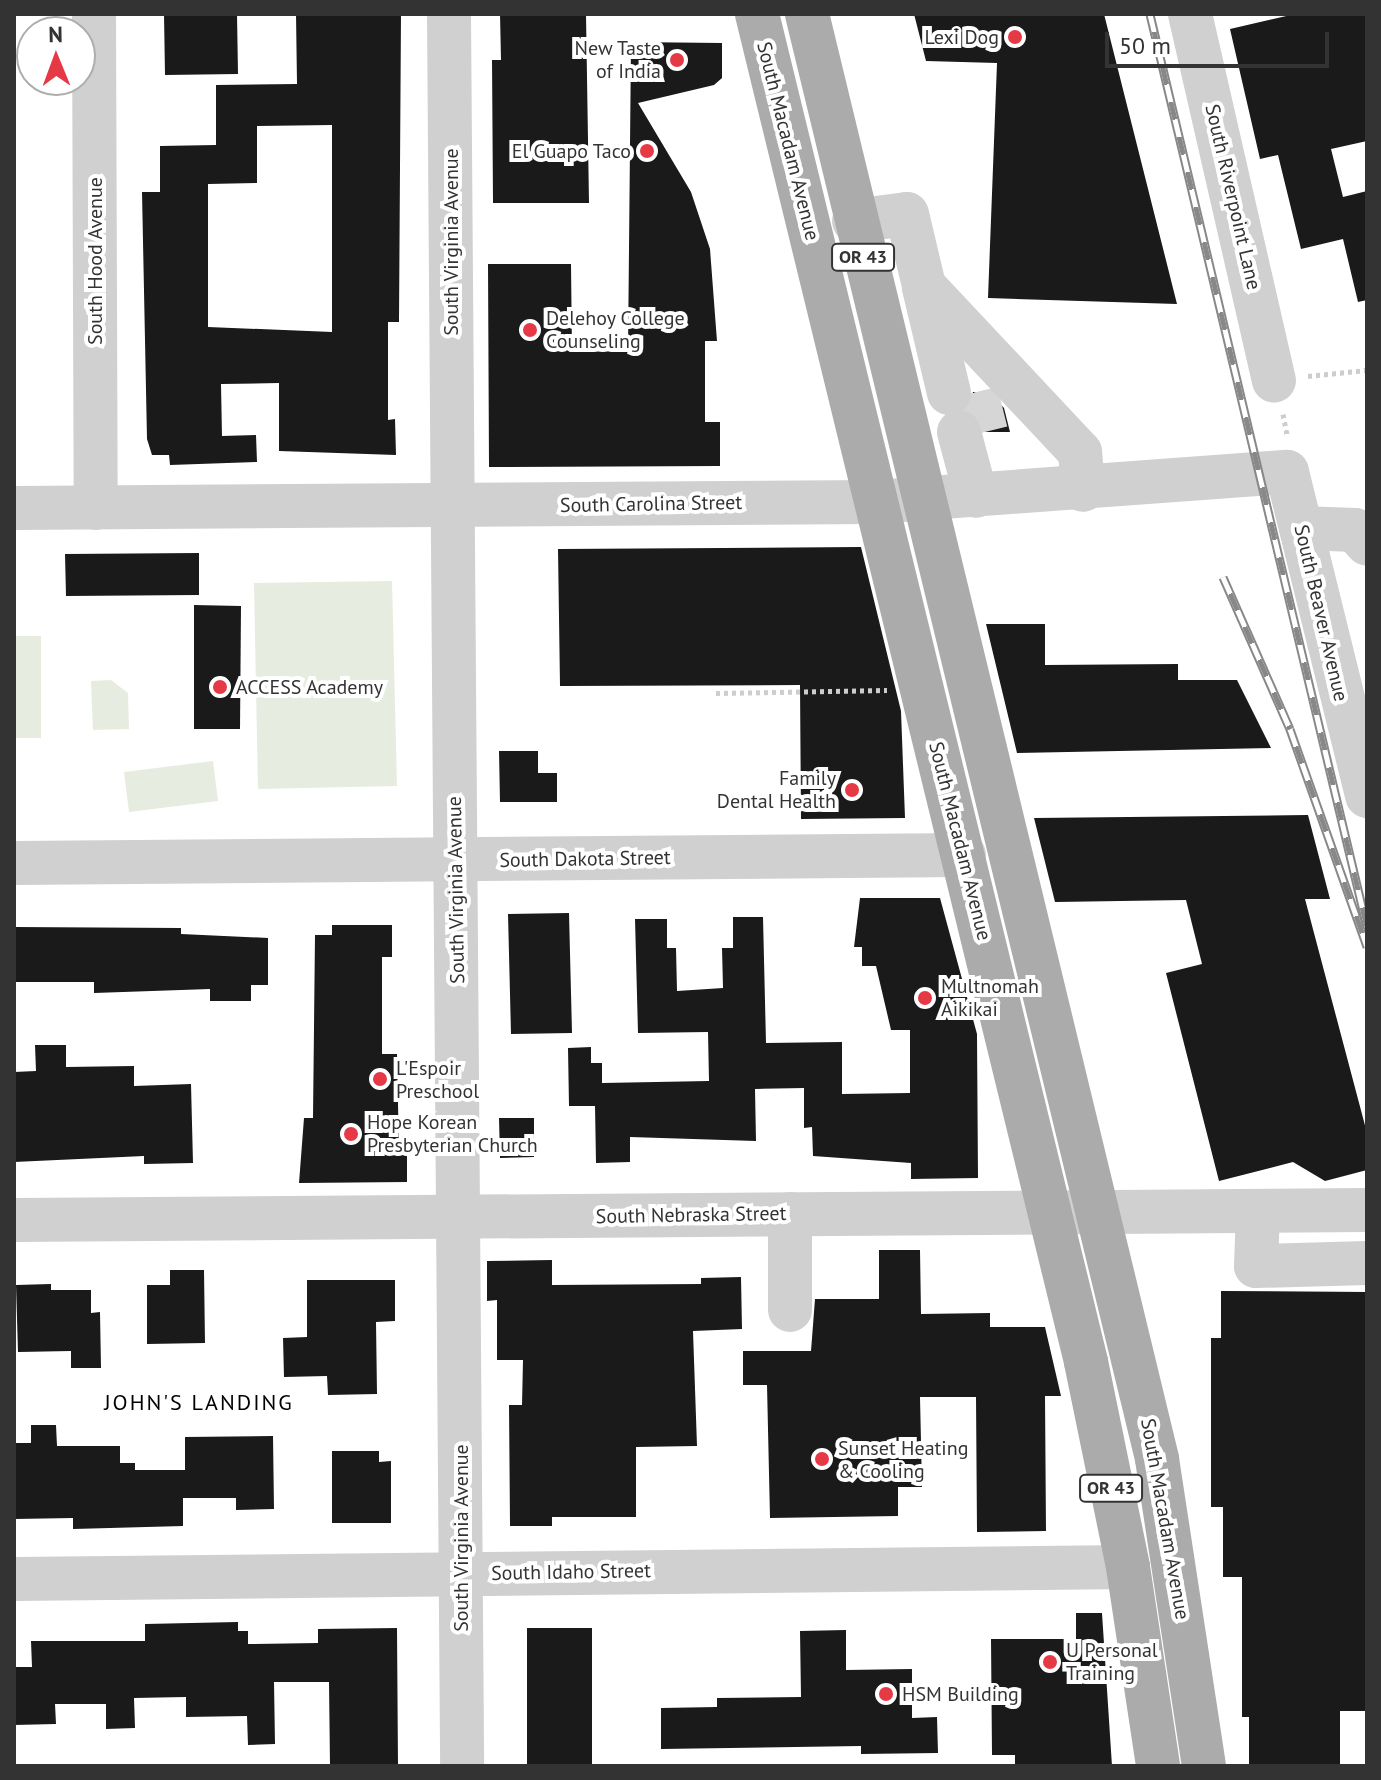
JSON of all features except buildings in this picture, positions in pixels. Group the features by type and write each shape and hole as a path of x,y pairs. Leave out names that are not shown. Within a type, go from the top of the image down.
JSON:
{"main road":[{"name":"South Macadam Avenue","path":"757,14 1050,1212 1128,1567 1158,1766"},
{"name":"South Macadam Avenue","path":"807,14 854,221 1157,1459 1204,1766"}],"street":[{"name":"South Hood Avenue","path":"94,14 96,508"},
{"name":"South Virginia Avenue","path":"449,14 462,1766"},
{"name":"South Riverpoint Lane","path":"1190,14 1274,380"},
{"path":"854,221 907,214 924,286 972,401 1080,452 1083,490"},
{"path":"924,286 961,325 988,495"},
{"name":"South Carolina Street","path":"14,508 875,502 1083,490 1287,472"},
{"name":"South Beaver Avenue","path":"1287,472 1361,752 1367,796"},
{"path":"1301,528 1355,530 1367,544"},
{"name":"South Dakota Street","path":"14,863 964,855"},
{"name":"South Nebraska Street","path":"14,1220 1367,1210"},
{"path":"1258,1211 1256,1266 1367,1263"},
{"path":"790,1214 790,1310"},
{"name":"South Idaho Street","path":"14,1579 1128,1567"}],"path":[{"path":"1287,472 1291,452 1274,380 1367,370"},
{"path":"716,693 922,689"}],"shaded area":[{"path":"392,581 397,786 258,789 254,583"},
{"path":"14,636 41,636 41,738 14,738"},
{"path":"111,680 128,693 129,729 93,730 91,681"},
{"path":"213,761 218,801 129,812 124,772"}],"tunnel":[{"path":"976,392 986,432"}],"railway":[{"path":"1150,14 1367,927"},
{"path":"1223,577 1290,729 1367,947"}],"place":[{"name":"Lexi Dog","path":"1015,37"},
{"name":"New Taste of India","path":"677,60"},
{"name":"El Guapo Taco","path":"647,151"},
{"name":"Delehoy College Counseling","path":"530,330"},
{"name":"ACCESS Academy","path":"220,687"},
{"name":"Family Dental Health","path":"852,790"},
{"name":"Multnomah Aikikai","path":"925,998"},
{"name":"L'Espoir Preschool","path":"380,1079"},
{"name":"Hope Korean Presbyterian Church","path":"351,1134"},
{"name":"Sunset Heating & Cooling","path":"822,1459"},
{"name":"U Personal Training","path":"1050,1662"},
{"name":"HSM Building","path":"886,1694"}],"district":[{"name":"JOHN'S LANDING","path":"199,1403"}]}
